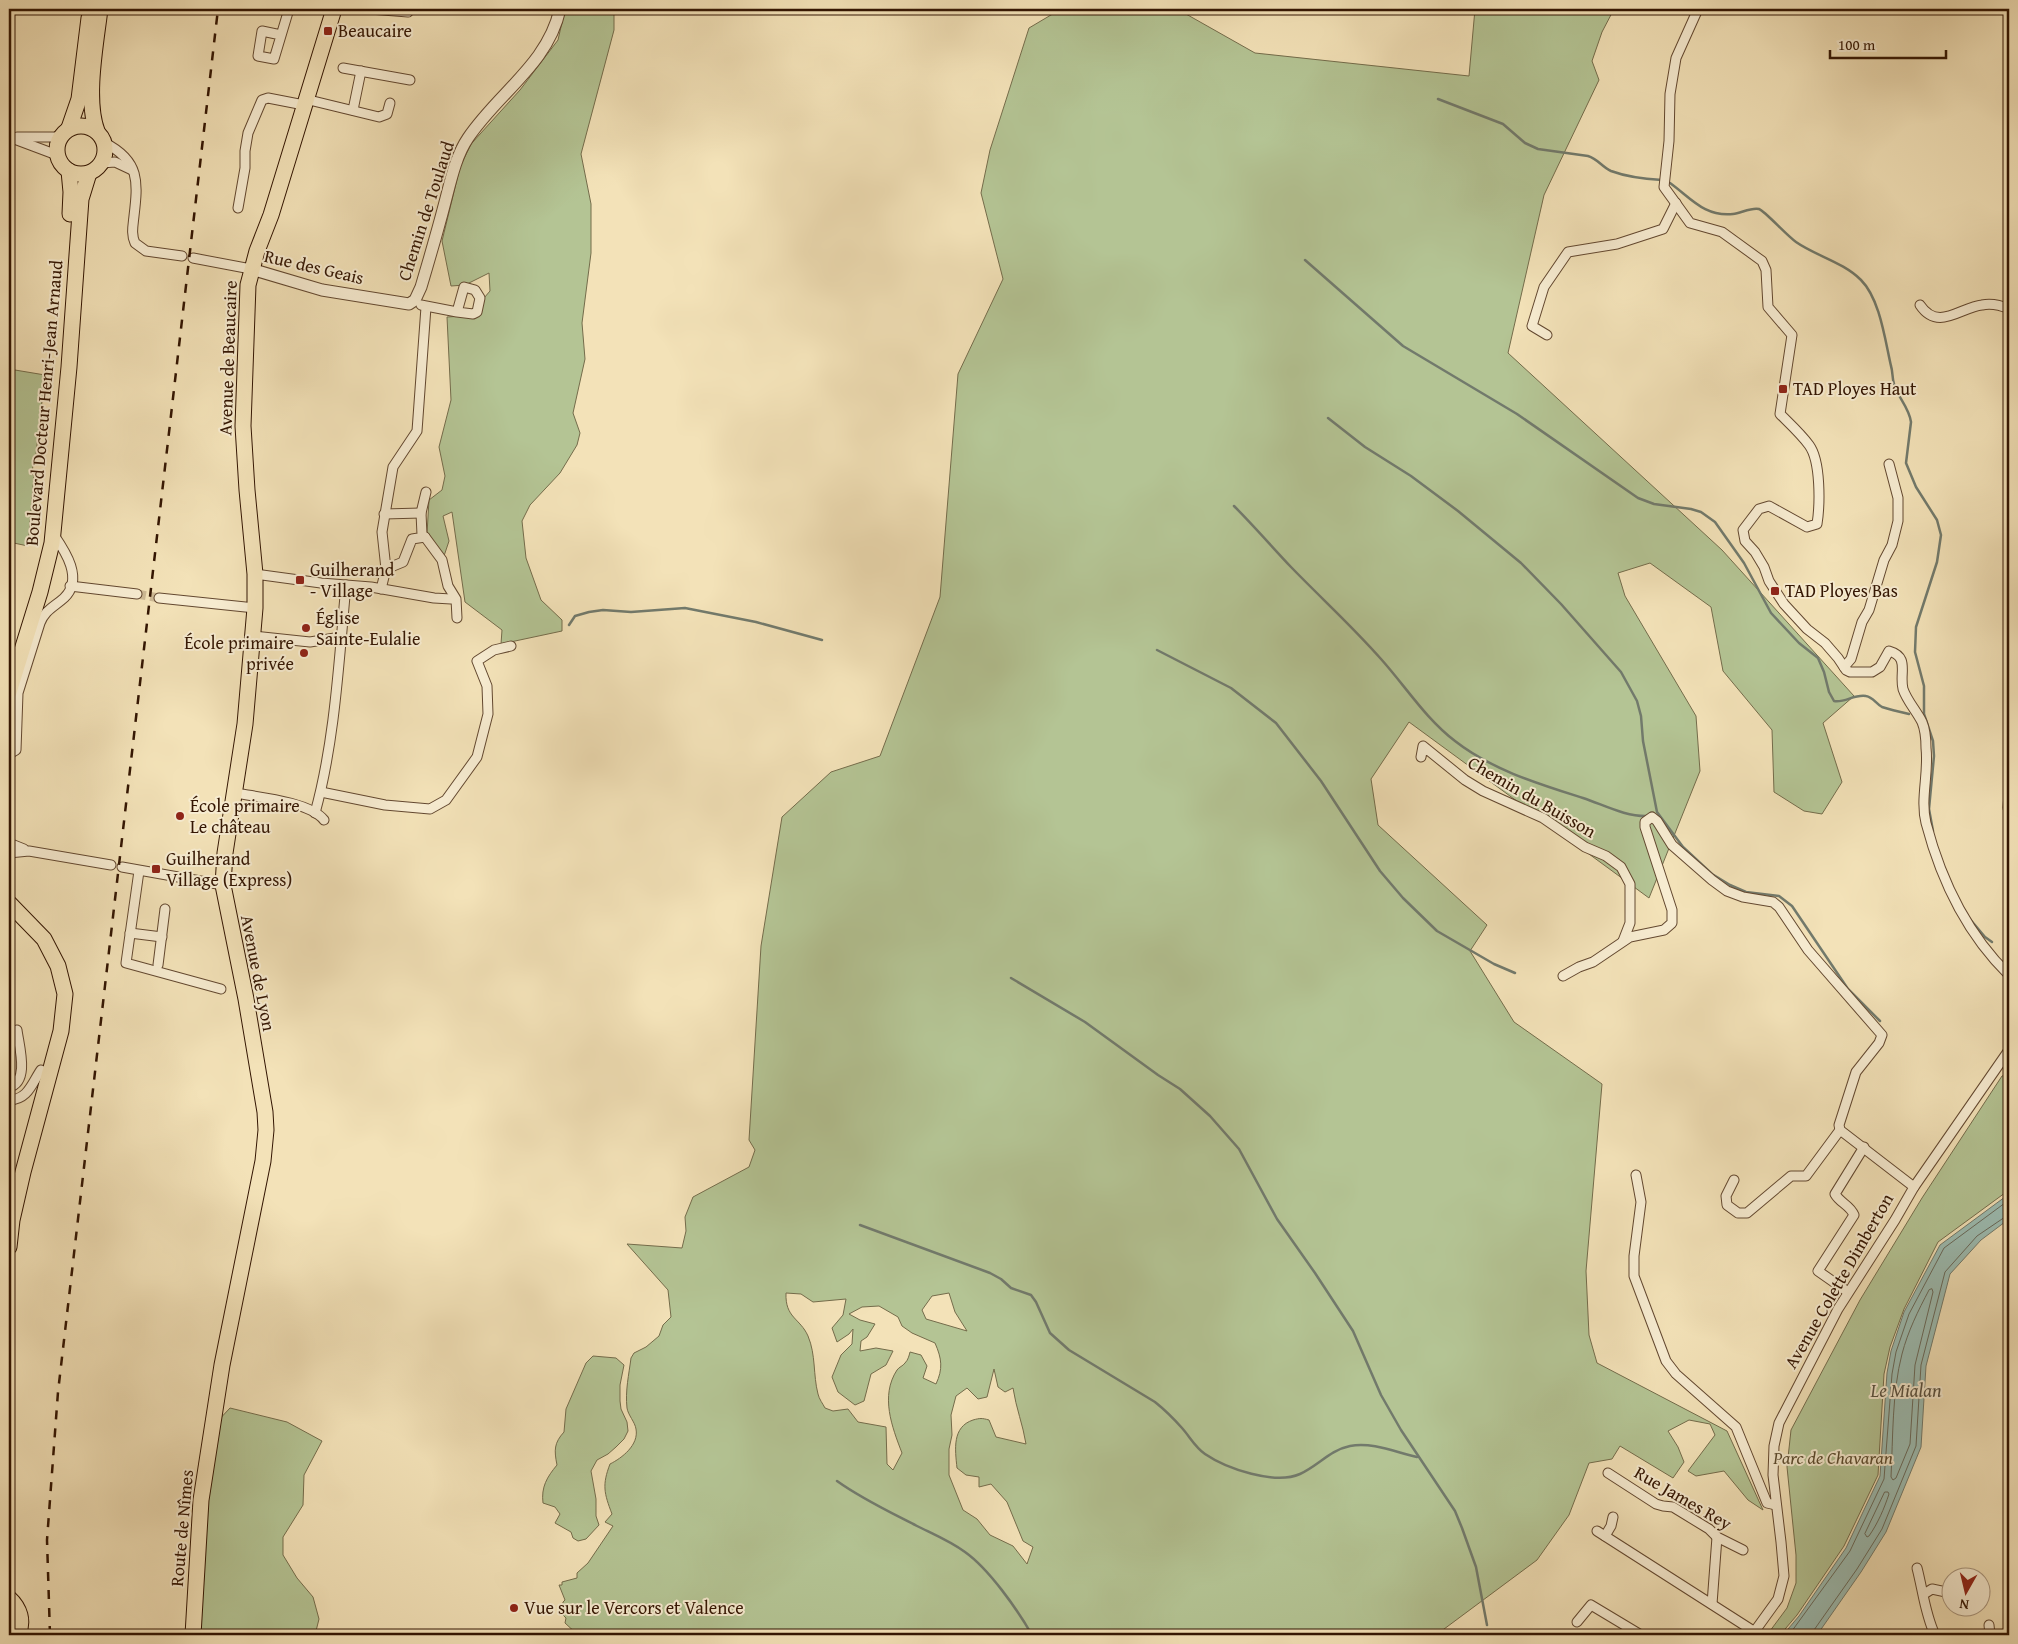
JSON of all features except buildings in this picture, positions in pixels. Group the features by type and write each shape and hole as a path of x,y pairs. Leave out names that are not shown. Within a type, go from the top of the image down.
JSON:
{"main road":[{"path":"90,9 79,99 57,149 57,156 60,162 69,171 82,174 90,173 102,163 106,150 92,111 92,91 100,9"},
{"name":"Avenue de Beaucaire","path":"310,83 315,48 326,9"},
{"name":"Avenue de Beaucaire","path":"255,611 255,574 243,426 244,363 251,269 271,215 334,9"},
{"path":"65,132 84,125 101,137"},
{"name":"Boulevard Docteur Henri-Jean Arnaud","path":"9,662 40,562 43,541 63,330 72,192 69,171"},
{"name":"Boulevard Docteur Henri-Jean Arnaud","path":"9,692 45,575 53,534 69,368 81,198 90,173"},
{"name":"Avenue de Lyon","path":"214,1425 222,1364 263,1161 266,1130 265,1112 246,999 223,885 225,853 245,724 255,611"},
{"path":"9,902 44,939 58,966 65,994 61,1031 21,1180 9,1247"},
{"path":"9,918 35,944 48,967 55,993 54,1017 9,1189"},
{"name":"Route de Nîmes","path":"193,1635 201,1500 214,1425"},
{"path":"9,1598 17,1607 20,1616 21,1623 18,1635"}],"street":[{"path":"281,34 289,9"},
{"path":"370,9 408,12 408,9"},
{"name":"Chemin de Toulaud","path":"411,302 415,300 421,287 458,161 468,138 530,68 546,45 558,21 560,9"},
{"path":"1698,9 1676,58 1670,94 1669,141 1664,187 1690,223 1722,232 1762,261 1766,270 1768,307 1792,335 1780,414 1811,446 1817,471 1820,506 1817,524 1807,527 1769,506 1759,509 1743,530 1745,542 1755,552 1764,566 1769,581 1784,604 1824,643 1850,672 1872,672 1880,667 1889,651 1899,655 1903,660 1903,687 1910,704 1922,723 1927,772 1923,809 1935,852 1946,884 1958,906 1980,941 2009,974"},
{"path":"343,68 410,80"},
{"path":"353,110 361,71"},
{"path":"238,208 245,168 248,133 254,114 262,100 268,98 305,102 353,110 379,117 387,114 390,103"},
{"path":"9,137 65,132"},
{"path":"9,137 57,156"},
{"path":"101,137 125,156 133,170 137,186 132,231 135,243 146,250 182,256"},
{"path":"102,163 115,162 133,170"},
{"path":"1547,335 1532,326 1544,287 1568,252 1617,244 1663,229 1676,203"},
{"path":"193,258 251,269"},
{"name":"Rue des Geais","path":"251,269 322,290 409,304 411,302 426,307 457,312"},
{"path":"1920,305 1925,312 1936,318 1960,314 1980,305 1998,304 2009,308"},
{"path":"381,589 386,568 382,532 393,467 417,432 426,307"},
{"path":"1844,666 1851,659 1862,622 1869,610 1884,560 1892,545 1898,521 1898,498 1889,464"},
{"path":"426,492 422,513 422,534 442,560 448,586 454,598 457,618"},
{"path":"384,514 422,513"},
{"path":"9,754 16,750 18,693 40,623 50,607 64,598 70,586 72,564 53,534"},
{"path":"386,568 403,562 412,539 425,537"},
{"path":"255,574 381,589 434,598 454,598"},
{"path":"315,813 321,792 329,744 346,585"},
{"path":"70,586 137,594"},
{"path":"160,598 255,611"},
{"path":"253,636 310,642 341,637"},
{"path":"321,792 385,805 430,809 446,800 478,757 488,714 487,686 477,660 494,650 510,646"},
{"name":"Chemin du Buisson","path":"1421,756 1423,746 1464,780 1482,791 1543,818 1586,847 1606,856 1621,867 1630,884 1630,922 1622,943"},
{"path":"235,793 308,808 320,815 324,820"},
{"path":"2008,808 2009,794"},
{"path":"1563,976 1593,962 1630,937 1664,930 1672,923 1672,910 1646,827 1646,822 1652,817 1657,820 1672,845 1727,891 1743,897 1773,902 1779,907 1808,950 1882,1035 1879,1043 1856,1072 1838,1125 1840,1130 1914,1187"},
{"path":"9,842 29,851 111,865"},
{"path":"9,853 29,851"},
{"path":"122,867 223,885"},
{"path":"139,871 126,963 221,989"},
{"path":"158,965 165,909"},
{"path":"130,932 162,937"},
{"path":"9,1087 16,1084 21,1075 17,1030"},
{"name":"Avenue Colette Dimberton","path":"1753,1634 1773,1607 1782,1589 1784,1564 1772,1460 1779,1423 1811,1358 1848,1292 1914,1187 2009,1050"},
{"path":"9,1100 18,1099 26,1094 41,1070"},
{"path":"1734,1180 1726,1196 1727,1205 1738,1213 1747,1213 1791,1176 1806,1176 1840,1130"},
{"path":"1848,1292 1818,1272 1854,1215 1852,1209 1838,1199 1835,1194 1864,1147"},
{"path":"1636,1176 1642,1202 1634,1256 1634,1276 1666,1362 1676,1374 1736,1427 1767,1503 1776,1505"},
{"name":"Rue James Rey","path":"1608,1473 1656,1504 1673,1507 1709,1529 1718,1537 1743,1550"},
{"path":"1613,1517 1611,1526 1601,1534 1712,1604 1753,1634"},
{"path":"1712,1604 1718,1537"},
{"path":"1917,1568 1924,1594 1926,1615 1935,1635"},
{"path":"1924,1594 1932,1589 1940,1591"},
{"path":"1577,1622 1591,1604 1641,1635"},
{"path":"1989,1625 1990,1635"}],"green space":[{"path":"565,9 614,9 614,30 581,154 591,204 591,253 582,323 585,359 573,413 580,433 577,445 560,473 530,505 522,521 526,558 541,600 562,620 562,631 501,644 502,630 465,602 452,512 443,516 449,541 444,556 427,534 429,500 442,490 445,476 439,447 451,400 447,317 479,315 484,298 490,291 489,273 465,285 451,286 442,241 460,167 471,144 520,90 558,40"},
{"path":"1061,9 1181,9 1186,14 1255,53 1469,76 1475,9 1614,9 1602,32 1592,61 1599,80 1544,195 1508,353 1722,550 1854,696 1823,723 1842,782 1822,814 1804,811 1774,792 1772,730 1723,671 1711,607 1650,563 1618,573 1625,596 1696,716 1700,771 1649,898 1409,722 1371,779 1378,825 1487,925 1470,951 1514,1022 1602,1084 1586,1271 1589,1335 1597,1363 1727,1431 1763,1510 1748,1500 1724,1471 1696,1476 1688,1471 1715,1435 1710,1424 1689,1420 1668,1431 1678,1447 1684,1462 1673,1478 1620,1446 1612,1459 1589,1463 1569,1515 1537,1560 1436,1635 578,1635 565,1623 566,1618 562,1614 563,1602 565,1600 559,1585 562,1585 562,1582 577,1578 577,1573 588,1563 613,1526 605,1522 612,1514 606,1494 606,1478 610,1464 629,1450 636,1435 627,1402 631,1358 634,1353 646,1347 659,1336 663,1325 671,1317 668,1290 627,1244 682,1248 686,1231 685,1217 693,1197 749,1167 755,1150 749,1140 761,946 782,817 831,772 880,756 940,597 958,374 1003,279 981,193 990,150 1029,28","holes":["786,1293 801,1294 813,1302 846,1299 843,1315 832,1328 837,1342 853,1329 852,1344 841,1355 832,1377 838,1392 855,1405 864,1401 871,1374 886,1365 893,1351 876,1348 860,1351 861,1341 867,1337 875,1324 860,1320 849,1314 862,1307 879,1306 898,1317 902,1326 912,1333 935,1343 941,1364 936,1384 923,1378 927,1366 921,1355 910,1352 907,1361 897,1370 892,1380 889,1390 889,1411 902,1453 893,1470 887,1464 886,1427 858,1422 848,1409 833,1411 825,1408 818,1394 811,1343 805,1330 790,1313 786,1301","949,1293 955,1312 967,1331 926,1319 922,1310 932,1296","994,1369 998,1387 1005,1392 1013,1388 1026,1444 996,1437 989,1420 973,1420 966,1423 958,1433 956,1440 957,1468 966,1475 979,1477 979,1487 991,1484 1007,1502 1023,1541 1033,1547 1027,1564 1013,1546 990,1535 977,1519 963,1510 949,1475 949,1449 952,1435 951,1415 956,1396 967,1388 978,1399 987,1397"]},
{"path":"9,369 45,375 35,463 32,474 34,476 28,546 9,542"},
{"name":"Parc de Chavaran","path":"2009,1074 2009,1190 1938,1242 1904,1309 1890,1347 1884,1374 1878,1475 1844,1546 1797,1615 1780,1635 1767,1635 1787,1608 1796,1583 1796,1555 1787,1467 1791,1430 1860,1300 1922,1198 2002,1076"},
{"path":"593,1356 616,1358 624,1365 620,1385 620,1401 628,1431 624,1439 616,1447 597,1460 591,1471 596,1499 596,1516 599,1525 586,1539 578,1541 573,1538 571,1532 555,1523 560,1514 555,1507 543,1503 543,1492 548,1478 557,1465 556,1447 558,1440 564,1432 566,1409 586,1363"},
{"path":"230,1408 287,1422 322,1441 304,1475 303,1505 283,1537 283,1555 297,1578 313,1597 319,1619 315,1635 193,1635 214,1425"}],"water":[{"name":"Le Mialan","path":"2009,1194 2009,1219 1981,1240 1950,1274 1926,1366 1921,1447 1886,1532 1817,1635 1783,1635 1799,1616 1846,1548 1880,1476 1887,1373 1891,1351 1904,1312 1940,1245"}],"waterway":[{"path":"1438,99 1503,124 1525,143 1538,149 1588,156 1617,173 1662,180"},
{"path":"1670,183 1698,205 1714,213 1733,214 1759,209 1796,242 1854,274 1861,280 1873,298 1884,332 1894,384 1910,417 1906,463 1916,487 1937,520 1941,535 1937,562 1916,627 1915,652 1924,686 1924,714 1933,741 1934,756 1929,809 1933,831"},
{"path":"1305,260 1403,346 1517,414 1638,498 1654,504 1701,512 1715,522 1744,563 1771,613 1799,643 1818,658 1829,692 1834,701 1866,696 1882,707 1909,714"},
{"path":"1328,418 1365,447 1411,476 1458,511 1521,563 1561,604 1621,672 1637,701 1657,812 1683,847 1712,874 1730,885 1746,892 1779,896 1792,906 1848,989 1880,1021"},
{"path":"1234,506 1370,647 1425,713 1455,741 1484,760 1516,775 1623,813 1648,816"},
{"path":"569,625 575,616 589,612 603,610 631,612 685,608 756,622 822,640"},
{"path":"1157,650 1231,688 1276,723 1321,781 1380,871 1403,898 1437,931 1494,964 1515,973"},
{"path":"1969,918 1985,937 1992,942"},
{"path":"1011,978 1085,1022 1180,1089 1210,1116 1239,1149 1277,1219 1353,1331 1381,1395 1401,1430 1455,1511 1476,1567 1487,1625"},
{"path":"860,1225 990,1273 1001,1279 1011,1288 1031,1295 1050,1333 1069,1350 1155,1402 1176,1421 1201,1451 1214,1460 1238,1470 1278,1478 1290,1477 1313,1467 1336,1451 1359,1445 1376,1446 1417,1457"},
{"path":"837,1481 897,1516 947,1541 974,1559 1002,1590 1032,1635"}],"tunnel":[{"path":"137,594 159,598"}],"railway":[{"path":"50,1635 47,1540 58,1392 218,9"}],"place":[{"name":"Beaucaire","path":"328,31"},
{"name":"TAD Ployes Haut","path":"1783,389"},
{"name":"Guilherand - Village","path":"300,580"},
{"name":"TAD Ployes Bas","path":"1775,591"},
{"name":"Église Sainte-Eulalie","path":"306,628"},
{"name":"École primaire privée","path":"304,653"},
{"name":"École primaire Le château","path":"180,816"},
{"name":"Guilherand Village (Express)","path":"156,869"},
{"name":"Vue sur le Vercors et Valence","path":"514,1608"}]}
